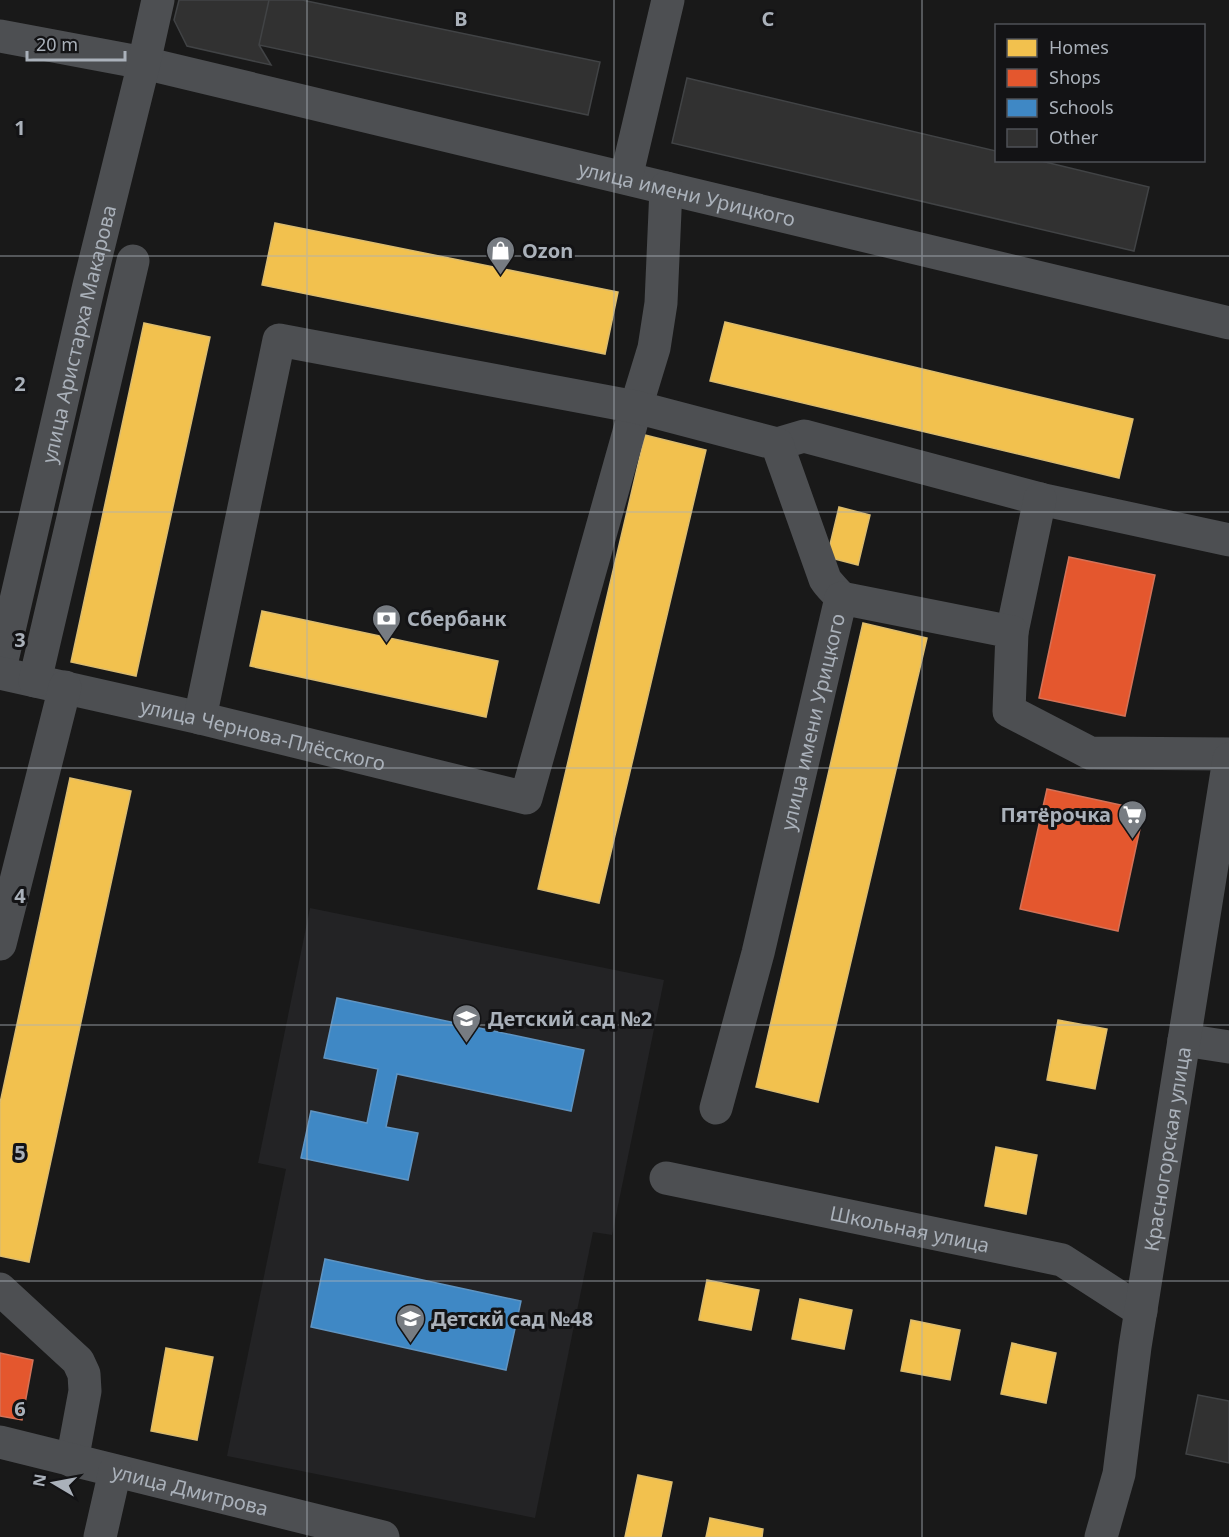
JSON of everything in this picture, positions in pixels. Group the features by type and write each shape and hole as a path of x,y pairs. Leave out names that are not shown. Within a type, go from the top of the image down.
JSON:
{"street":[{"name":"улица Аристарха Макарова","path":"0,671 89,285 158,0"},
{"path":"626,178 668,0"},
{"name":"улица имени Урицкого","path":"0,36 144,63 1229,323"},
{"path":"636,407 654,348 662,303 666,188"},
{"path":"0,944 133,261"},
{"path":"200,718 279,340 636,407 777,444 804,436 1040,499 1229,540"},
{"name":"улица Чернова-Плёсского","path":"0,671 526,798 636,407"},
{"path":"777,444 825,579 841,598"},
{"path":"1040,499 1012,632 1009,711 1090,753 1229,753"},
{"name":"улица имени Урицкого","path":"716,1108 758,953 841,598 1012,632"},
{"name":"Красногорская улица","path":"1101,1537 1119,1474 1141,1311 1229,759"},
{"path":"1184,1040 1229,1047"},
{"name":"Школьная улица","path":"666,1178 1062,1260 1141,1311"},
{"path":"0,1290 78,1361 84,1374 85,1391 72,1461"},
{"name":"улица Дмитрова","path":"0,1442 342,1532 383,1537"},
{"path":"100,1537 115,1471"}],"shaded area":[{"path":"310,908 664,980 612,1235 593,1232 535,1518 227,1456 286,1169 258,1163"}],"building: Homes":[{"path":"275,223 618,292 605,354 262,285"},
{"path":"725,322 1133,419 1119,478 710,381"},
{"path":"144,323 210,337 136,676 71,662"},
{"path":"645,435 706,450 599,903 538,889"},
{"path":"839,507 870,515 858,565 827,557"},
{"path":"262,611 498,661 486,717 250,666"},
{"path":"863,623 927,638 818,1102 756,1087"},
{"path":"70,778 131,791 29,1262 0,1256 0,1103"},
{"path":"1058,1020 1107,1029 1095,1089 1047,1080"},
{"path":"996,1147 1037,1155 1026,1214 985,1206"},
{"path":"707,1280 759,1290 751,1330 699,1320"},
{"path":"800,1299 852,1310 844,1349 792,1339"},
{"path":"911,1320 960,1330 950,1380 901,1371"},
{"path":"1012,1343 1056,1353 1046,1403 1001,1394"},
{"path":"166,1348 213,1357 197,1440 151,1431"},
{"path":"638,1475 672,1482 661,1537 625,1537"},
{"path":"710,1518 763,1529 762,1537 706,1537"}],"building: Shops":[{"path":"1069,557 1155,575 1125,716 1039,698"},
{"path":"1047,789 1144,810 1118,931 1020,909"},
{"path":"0,1353 33,1360 22,1420 0,1416"}],"building: Schools":[{"path":"337,998 584,1050 571,1111 397,1074 386,1127 418,1133 408,1180 301,1158 311,1111 367,1123 378,1069 324,1058"},
{"path":"325,1259 521,1301 506,1370 311,1327"}],"building: Other":[{"path":"179,0 269,0 259,45 271,65 187,46 174,20"},
{"path":"269,0 302,0 600,62 588,115 259,45"},
{"path":"687,78 995,151 995,162 1045,162 1149,187 1134,251 672,143"},
{"path":"1198,1395 1229,1401 1229,1463 1186,1454"}],"place":[{"name":"Ozon","path":"501,276"},
{"name":"Сбербанк","path":"386,644"},
{"name":"Пятёрочка","path":"1132,840"},
{"name":"Детский сад №2","path":"467,1044"},
{"name":"Детскй сад №48","path":"410,1344"}]}
